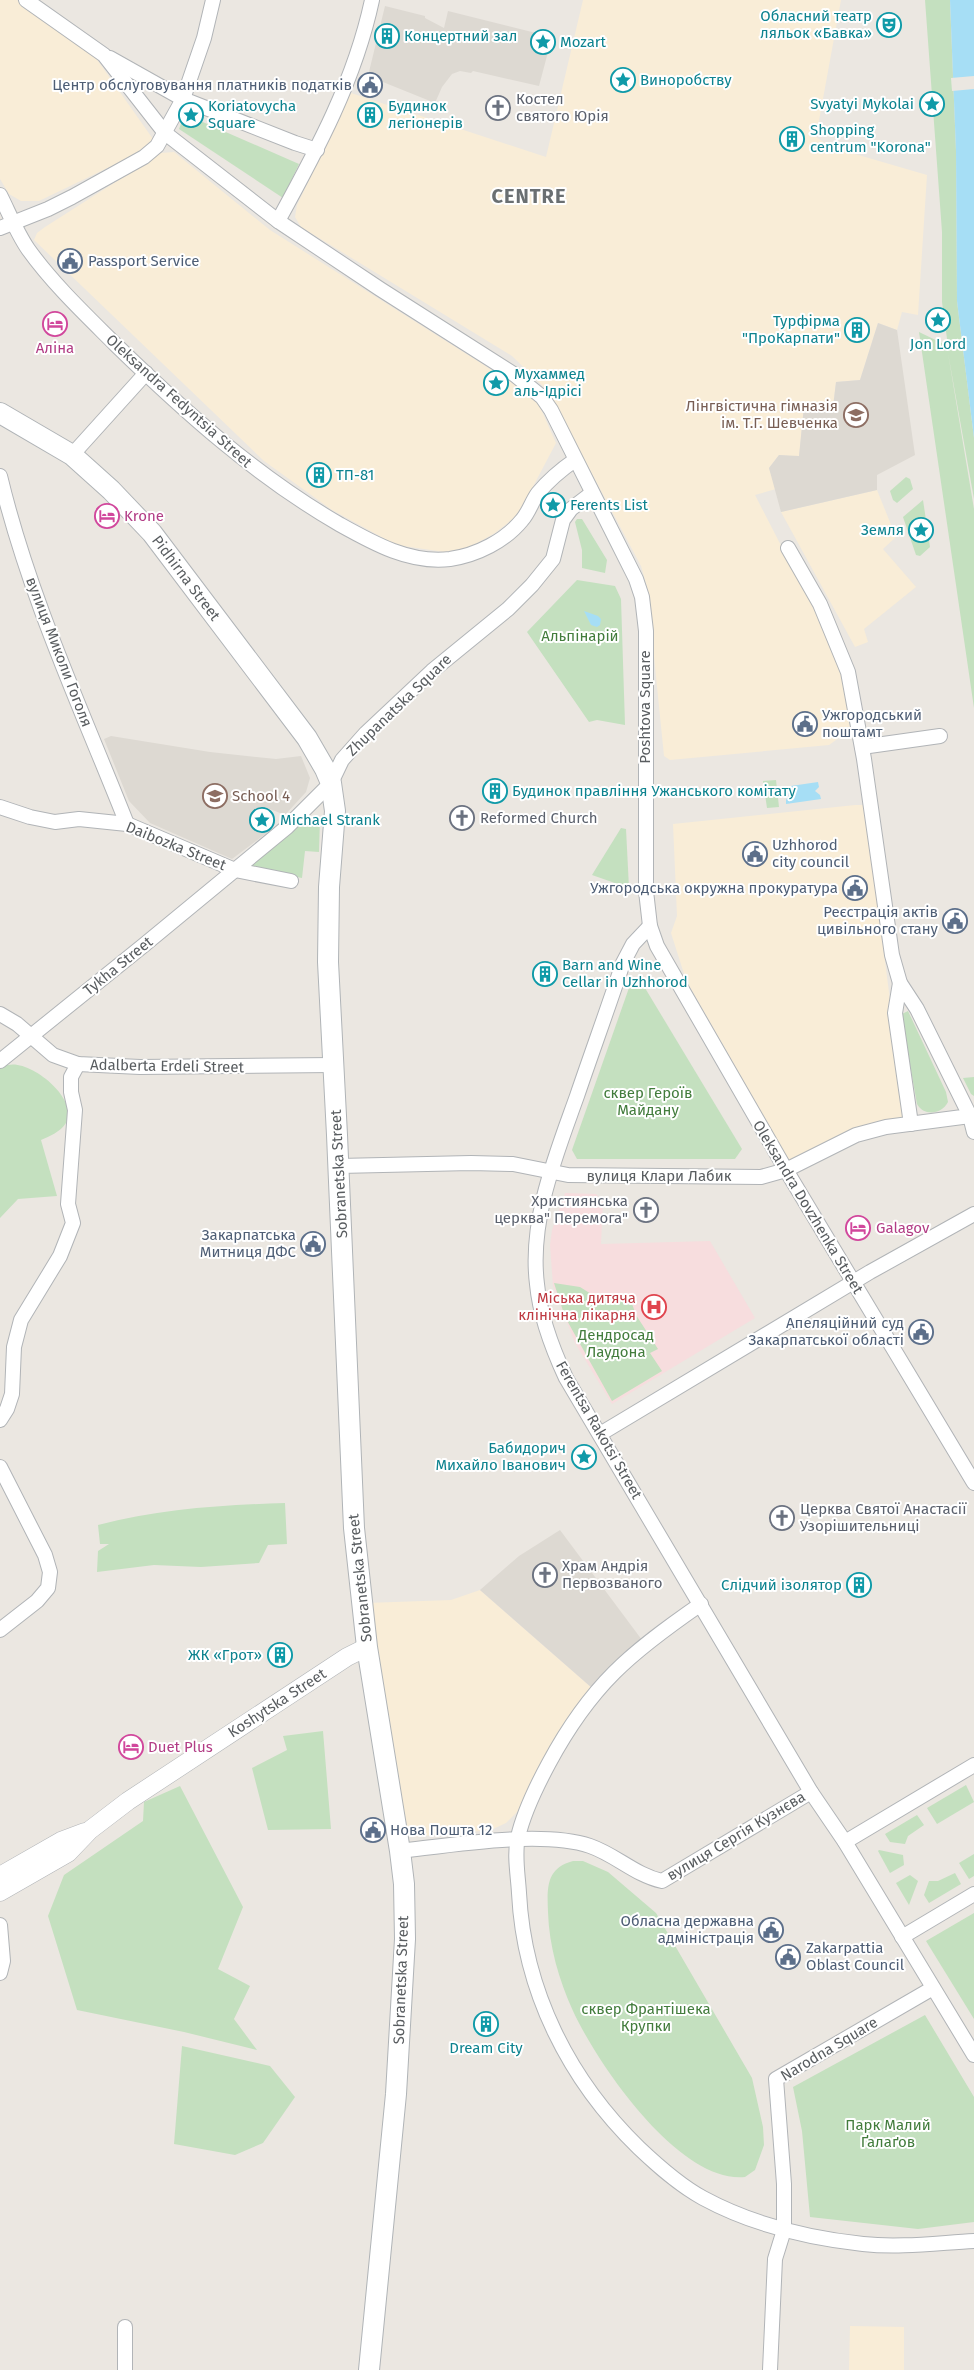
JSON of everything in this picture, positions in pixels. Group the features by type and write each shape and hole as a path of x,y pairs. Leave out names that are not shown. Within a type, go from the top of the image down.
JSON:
{"main road":[{"name":"Pidhirna Street","path":"0,413 72,455 111,490 152,533 176,562 226,633 307,738 331,783"},
{"name":"Sobranetska Street","path":"331,783 335,811 329,887 328,962 339,1166 354,1528 367,1647 400,1851 404,1902 404,1958 393,2123 369,2370"}],"street":[{"path":"26,0 104,55 183,99 295,144 317,150"},
{"path":"0,228 48,210 144,157 157,146 183,99 204,38 213,0"},
{"path":"278,221 317,150 354,66 364,38 372,0"},
{"path":"104,55 165,132 278,221 387,294 515,374 534,389 551,410 592,493"},
{"name":"Oleksandra Fedyntsia Street","path":"0,195 28,249 39,263 85,314 146,373 237,454 294,496 367,540 401,554 424,559 451,559 477,552 494,544 509,533 523,519 538,493 563,468 575,460"},
{"path":"72,455 146,373"},
{"name":"вулиця Миколи Гоголя","path":"0,476 7,506 50,634 127,824"},
{"name":"Zhupanatska Square","path":"234,870 287,827 331,783 342,760 366,733 432,671 508,609 532,585 553,559 563,520 571,509 592,493"},
{"name":"Poshtova Square","path":"592,493 636,579 642,597 646,631 646,891 650,926"},
{"path":"788,548 820,604 851,682 892,956 900,984 917,1009 972,1116 974,1132"},
{"path":"862,747 940,736"},
{"name":"Daibozka Street","path":"0,807 30,817 55,822 79,819 127,824 234,870"},
{"path":"234,870 291,881"},
{"name":"Tykha Street","path":"0,1061 234,870"},
{"name":"Oleksandra Dovzhenka Street","path":"650,926 666,963 786,1170 970,1467 974,1483"},
{"name":"Ferentsa Rakotsi Street","path":"650,926 633,944 623,963 551,1172 539,1216 536,1246 537,1285 544,1322 554,1352 566,1378 811,1792 845,1842"},
{"path":"900,984 895,1013 911,1124"},
{"path":"0,1014 17,1024 53,1055 78,1064"},
{"name":"Adalberta Erdeli Street","path":"0,1420 7,1409 12,1394 14,1347 21,1320 60,1256 73,1223 68,1204 75,1110 70,1092 71,1077 78,1064 140,1067 334,1065"},
{"name":"вулиця Клари Лабик","path":"339,1166 512,1164 568,1175 761,1177 786,1170 856,1135 886,1127 972,1116"},
{"path":"600,1434 854,1282 974,1214"},
{"path":"0,1467 45,1555 50,1572 48,1588 37,1601 0,1630"},
{"path":"701,1604 655,1635 623,1662 588,1700 565,1734 532,1796 517,1840 520,1915 537,1991 550,2026 572,2065 619,2128 675,2180 703,2198 736,2213 784,2230 864,2244 918,2245 974,2241"},
{"name":"Koshytska Street","path":"0,1892 68,1853 90,1830 128,1801 347,1657 367,1647"},
{"path":"974,1765 845,1842 974,2055"},
{"name":"вулиця Сергія Кузнєва","path":"400,1851 517,1840 577,1843 592,1847 647,1878 662,1881 811,1792"},
{"name":"Koshytska Street","path":"0,1876 61,1841 90,1830"},
{"path":"902,1937 974,1894"},
{"path":"0,1925 3,1961 0,1973"},
{"name":"Narodna Square","path":"784,2230 784,2184 776,2079 933,1988"},
{"path":"770,2370 775,2259 784,2230"},
{"path":"125,2327 125,2370"}],"shaded area":[{"path":"0,0 17,0 91,51 153,139 151,147 39,201 21,201 9,194 0,179"},
{"path":"583,0 841,0 816,137 831,147 927,175 918,315 902,312 897,330 878,323 860,380 836,382 833,407 804,406 799,457 779,455 769,468 776,489 755,495 829,639 846,686 850,730 829,745 670,760 664,756 647,587 641,566 548,391 512,356 301,227 295,217 297,205 351,93 546,157"},
{"path":"385,6 425,16 425,18 444,28 448,11 552,37 539,86 473,71 471,73 460,71 452,74 442,87 435,103 368,76"},
{"path":"174,152 270,230 536,398 556,443 518,515 495,533 470,547 445,552 396,545 332,510 264,461 34,240 37,233 45,227 161,153"},
{"name":"Лінгвістична гімназія ім. Т.Г. Шевченка","path":"878,323 897,330 915,455 877,475 877,490 781,512 769,468 779,455 799,456 804,406 833,407 836,382 860,380"},
{"path":"877,490 896,537 883,549 916,587 864,629 868,642 855,647 781,512"},
{"name":"School 4","path":"111,736 210,752 276,759 301,756 310,778 306,792 285,815 265,807 258,821 272,829 232,859 150,823 129,801 104,739"},
{"path":"865,805 905,1117 851,1130 789,1161 686,980 671,933 677,916 673,824"},
{"name":"Міська дитяча клінічна лікарня","path":"565,1193 596,1194 603,1202 601,1244 710,1241 755,1318 612,1404 575,1343 553,1286 550,1245 552,1230"},
{"path":"560,1530 642,1640 592,1688 480,1590 519,1556"},
{"path":"480,1590 592,1688 570,1715 517,1812 506,1823 491,1830 412,1837 403,1827 366,1603 451,1600"},
{"path":"850,2326 904,2327 904,2370 849,2370"}],"green space":[{"path":"925,0 950,0 956,151 957,301 974,438 974,499 948,353 974,509 974,708 919,332 948,346 942,302 942,232"},
{"path":"189,116 299,164 283,198 179,129 183,119"},
{"path":"906,477 910,479 913,489 897,503 893,500 890,491"},
{"path":"923,500 930,547 920,556 916,555 903,517"},
{"path":"577,519 582,519 607,560 605,573 582,568 582,550 575,522"},
{"name":"Альпінарій","path":"577,580 615,586 621,599 625,725 597,720 589,722 527,632"},
{"path":"776,780 779,807 767,808 763,781"},
{"path":"309,818 320,819 319,852 305,851 302,878 247,868"},
{"path":"621,828 626,829 629,888 592,875"},
{"name":"сквер Героїв Майдану","path":"642,983 742,1149 735,1159 577,1159 572,1150 630,985"},
{"path":"908,1011 946,1092 948,1102 942,1109 937,1111 924,1111 917,1104 902,1020 902,1014"},
{"path":"0,1059 8,1065 28,1068 40,1074 60,1093 66,1103 68,1113 66,1123 61,1129 41,1140 57,1196 18,1199 0,1218"},
{"path":"974,1077 974,1096 971,1094 963,1078"},
{"name":"Дендросад Лаудона","path":"554,1283 580,1287 596,1297 631,1301 636,1315 658,1349 650,1353 662,1371 612,1401 565,1317"},
{"path":"285,1503 287,1544 268,1545 259,1563 201,1567 154,1565 97,1572 98,1551 109,1544 100,1544 98,1525 145,1515 191,1509"},
{"path":"323,1731 331,1829 268,1830 252,1768 287,1750 283,1736"},
{"path":"966,1785 974,1802 937,1824 927,1808"},
{"path":"180,1786 243,1907 218,1969 250,1986 234,2019 257,2050 184,2032 77,2010 48,1916 64,1875 143,1821 144,1802"},
{"path":"917,1815 924,1825 908,1836 905,1844 890,1842 885,1834"},
{"path":"879,1850 903,1855 904,1865 890,1873"},
{"path":"974,1854 974,1876 969,1879 959,1863"},
{"name":"сквер Франтішека Крупки","path":"573,1861 583,1861 608,1872 656,1913 752,2078 763,2127 764,2145 755,2170 745,2177 720,2174 694,2161 668,2141 643,2116 621,2088 601,2060 573,2011 559,1975 553,1950 549,1925 548,1887 553,1874 564,1864"},
{"path":"955,1873 961,1884 929,1903 924,1895 929,1881 938,1881"},
{"path":"910,1875 918,1881 909,1905 896,1883"},
{"path":"974,1913 974,2019 926,1941"},
{"name":"Парк Малий Ґалаґов","path":"925,2015 974,2097 974,2222 918,2229 810,2217 802,2131 793,2087"},
{"path":"182,2046 270,2066 295,2097 263,2143 235,2155 174,2144"}],"water":[{"path":"950,0 974,0 974,438 957,301 956,151"},
{"path":"584,611 598,616 601,619 600,625 597,627 591,625"},
{"path":"818,782 819,787 815,791 820,795 821,799 786,804 789,795 784,787"}],"pier":[{"path":"974,76 974,89 952,91 951,78"}],"place":[{"name":"Обласний театр ляльок «Бавка»","path":"889,25"},
{"name":"Концертний зал","path":"387,36"},
{"name":"Mozart","path":"543,42"},
{"name":"Виноробству","path":"623,80"},
{"name":"Центр обслуговування платників податків","path":"370,85"},
{"name":"Svyatyi Mykolai","path":"932,104"},
{"name":"Костел святого Юрія","path":"498,108"},
{"name":"Koriatovycha Square","path":"191,115"},
{"name":"Будинок легіонерів","path":"370,115"},
{"name":"Shopping centrum \"Korona\"","path":"792,139"},
{"name":"Passport Service","path":"70,261"},
{"name":"Jon Lord","path":"938,320"},
{"name":"Аліна","path":"55,324"},
{"name":"Турфірма \"ПроКарпати\"","path":"857,330"},
{"name":"Мухаммед аль-Ідрісі","path":"496,383"},
{"name":"Лінгвістична гімназія ім. Т.Г. Шевченка","path":"856,415"},
{"name":"ТП-81","path":"319,475"},
{"name":"Ferents List","path":"553,505"},
{"name":"Krone","path":"107,516"},
{"name":"Земля","path":"921,530"},
{"name":"Ужгородський поштамт","path":"805,724"},
{"name":"Будинок правління Ужанського комітату","path":"495,791"},
{"name":"School 4","path":"215,796"},
{"name":"Reformed Church","path":"462,818"},
{"name":"Michael Strank","path":"262,820"},
{"name":"Uzhhorod city council","path":"755,854"},
{"name":"Ужгородська окружна прокуратура","path":"855,888"},
{"name":"Реєстрація актів цивільного стану","path":"955,921"},
{"name":"Barn and Wine Cellar in Uzhhorod","path":"545,974"},
{"name":"Християнська церква\" Перемога\"","path":"646,1210"},
{"name":"Galagov","path":"858,1228"},
{"name":"Закарпатська Митниця ДФС","path":"313,1244"},
{"name":"Міська дитяча клінічна лікарня","path":"654,1307"},
{"name":"Апеляційний суд Закарпатської області","path":"921,1332"},
{"name":"Бабидорич Михайло Іванович","path":"584,1457"},
{"name":"Церква Святої Анастасії Узорішительниці","path":"782,1518"},
{"name":"Храм Андрія Первозваного","path":"545,1575"},
{"name":"Слідчий ізолятор","path":"859,1585"},
{"name":"ЖК «Грот»","path":"280,1655"},
{"name":"Duet Plus","path":"131,1747"},
{"name":"Нова Пошта 12","path":"373,1830"},
{"name":"Обласна державна адміністрація","path":"771,1930"},
{"name":"Zakarpattia Oblast Council","path":"788,1957"},
{"name":"Dream City","path":"486,2024"}],"district":[{"name":"CENTRE","path":"529,196"}]}
